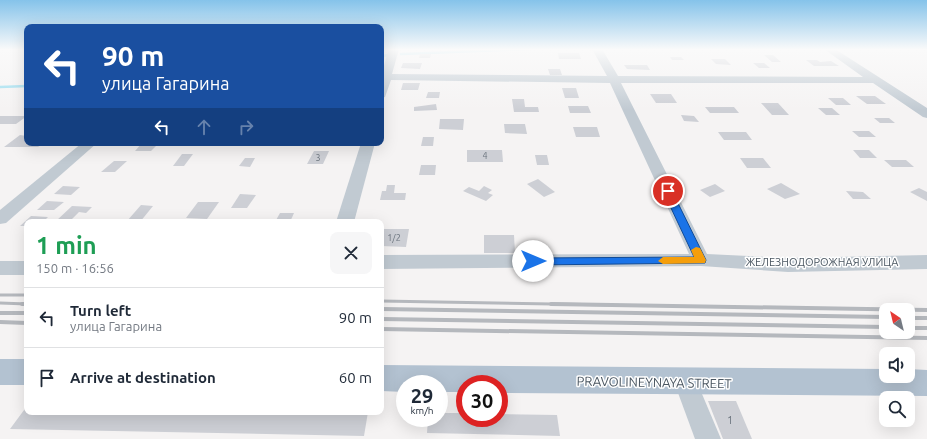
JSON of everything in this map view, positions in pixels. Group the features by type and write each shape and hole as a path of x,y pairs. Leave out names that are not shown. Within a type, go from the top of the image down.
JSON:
{"main road":[{"path":"0,372 24,372"},
{"name":"PRAVOLINEYNAYA STREET","path":"384,378 686,382 927,383"}],"street":[{"path":"384,84 388,69"},
{"path":"609,69 701,260"},
{"path":"859,69 927,114"},
{"path":"386,77 875,80"},
{"path":"0,219 86,146"},
{"path":"346,219 367,146"},
{"name":"ЖЕЛЕЗНОДОРОЖНАЯ УЛИЦА","path":"384,262 701,260 788,265 927,262"},
{"path":"0,268 24,268"},
{"path":"686,382 708,439"}],"building":[{"path":"548,69 560,69 562,75 550,75"},
{"path":"403,83 420,83 418,90 401,90"},
{"path":"562,88 576,88 579,98 565,98"},
{"path":"428,92 440,92 439,98 426,98"},
{"path":"650,94 671,94 677,103 656,103"},
{"path":"856,96 875,96 886,104 867,104"},
{"path":"828,98 843,98 851,105 836,105"},
{"path":"512,99 524,99 525,107 538,107 539,112 514,112"},
{"path":"761,103 778,103 789,115 772,115"},
{"path":"436,104 437,110 414,111 414,107"},
{"path":"568,106 588,106 591,113 570,113"},
{"path":"705,107 734,107 739,113 710,113"},
{"path":"818,108 832,108 840,115 826,115"},
{"path":"681,115 694,116 699,122 684,121"},
{"path":"0,116 24,116 24,118 16,124 0,124"},
{"path":"874,118 889,118 895,123 880,123"},
{"path":"440,119 464,119 463,130 439,129"},
{"path":"504,124 525,124 527,134 505,133"},
{"path":"573,127 597,127 600,137 576,137"},
{"path":"852,131 869,131 876,137 859,137"},
{"path":"718,132 746,132 752,140 724,140"},
{"path":"20,135 24,136 24,146 40,146 38,147 4,147"},
{"path":"423,137 434,137 433,146 421,146"},
{"path":"139,146 156,146 151,151 135,151"},
{"path":"467,150 502,150 503,162 467,162"},
{"path":"853,150 869,150 877,158 860,158"},
{"path":"314,151 329,151 323,164 307,164"},
{"path":"182,154 193,154 184,166 173,166"},
{"path":"535,155 547,155 549,165 537,165"},
{"path":"245,158 255,158 250,167 239,166"},
{"path":"740,158 763,158 771,168 747,168"},
{"path":"884,160 906,160 914,167 892,167"},
{"path":"114,161 127,161 115,172 101,172"},
{"path":"421,165 436,165 435,175 419,175"},
{"path":"538,179 555,192 544,197 527,184"},
{"path":"781,183 800,194 785,199 767,189"},
{"path":"715,184 725,191 710,197 700,190"},
{"path":"387,185 395,185 394,193 406,193 405,200 380,200 382,191 386,191"},
{"path":"63,186 80,187 71,195 54,194"},
{"path":"484,186 492,190 488,193 493,195 486,201 463,191 469,187 479,191"},
{"path":"919,188 927,192 927,201 910,192"},
{"path":"846,191 863,192 871,199 853,199"},
{"path":"240,194 256,195 247,208 231,208"},
{"path":"47,201 64,202 54,210 37,210"},
{"path":"198,202 219,202 207,219 186,218"},
{"path":"141,205 153,206 142,219 129,219"},
{"path":"72,206 92,207 86,213 79,212 72,219 58,219"},
{"path":"280,213 294,213 291,219 277,219"},
{"path":"31,216 48,217 46,219 28,219"},
{"path":"384,229 409,229 406,247 384,246"},
{"path":"484,235 514,235 515,253 484,253"},
{"path":"708,401 736,401 752,439 723,439"},
{"path":"24,410 24,415 368,415 364,436 10,429"},
{"path":"448,413 456,413 456,427 508,427 508,414 557,415 560,436 427,433 427,427 448,427"}],"waterway":[{"path":"0,87 24,86"}],"railway":[{"path":"0,295 24,295"},
{"path":"384,301 592,305"},
{"path":"0,303 24,304"},
{"path":"551,304 592,305"},
{"path":"592,305 927,310"},
{"path":"592,305 612,305"},
{"path":"384,309 879,317"},
{"path":"0,313 24,313"},
{"path":"915,318 927,318"},
{"path":"384,319 879,327"},
{"path":"0,322 24,323"},
{"path":"915,328 927,328"},
{"path":"384,329 927,338"}],"slow traffic":[{"path":"663,261 701,260 696,250"}],"route":[{"path":"533,261 701,260 668,191"}]}
